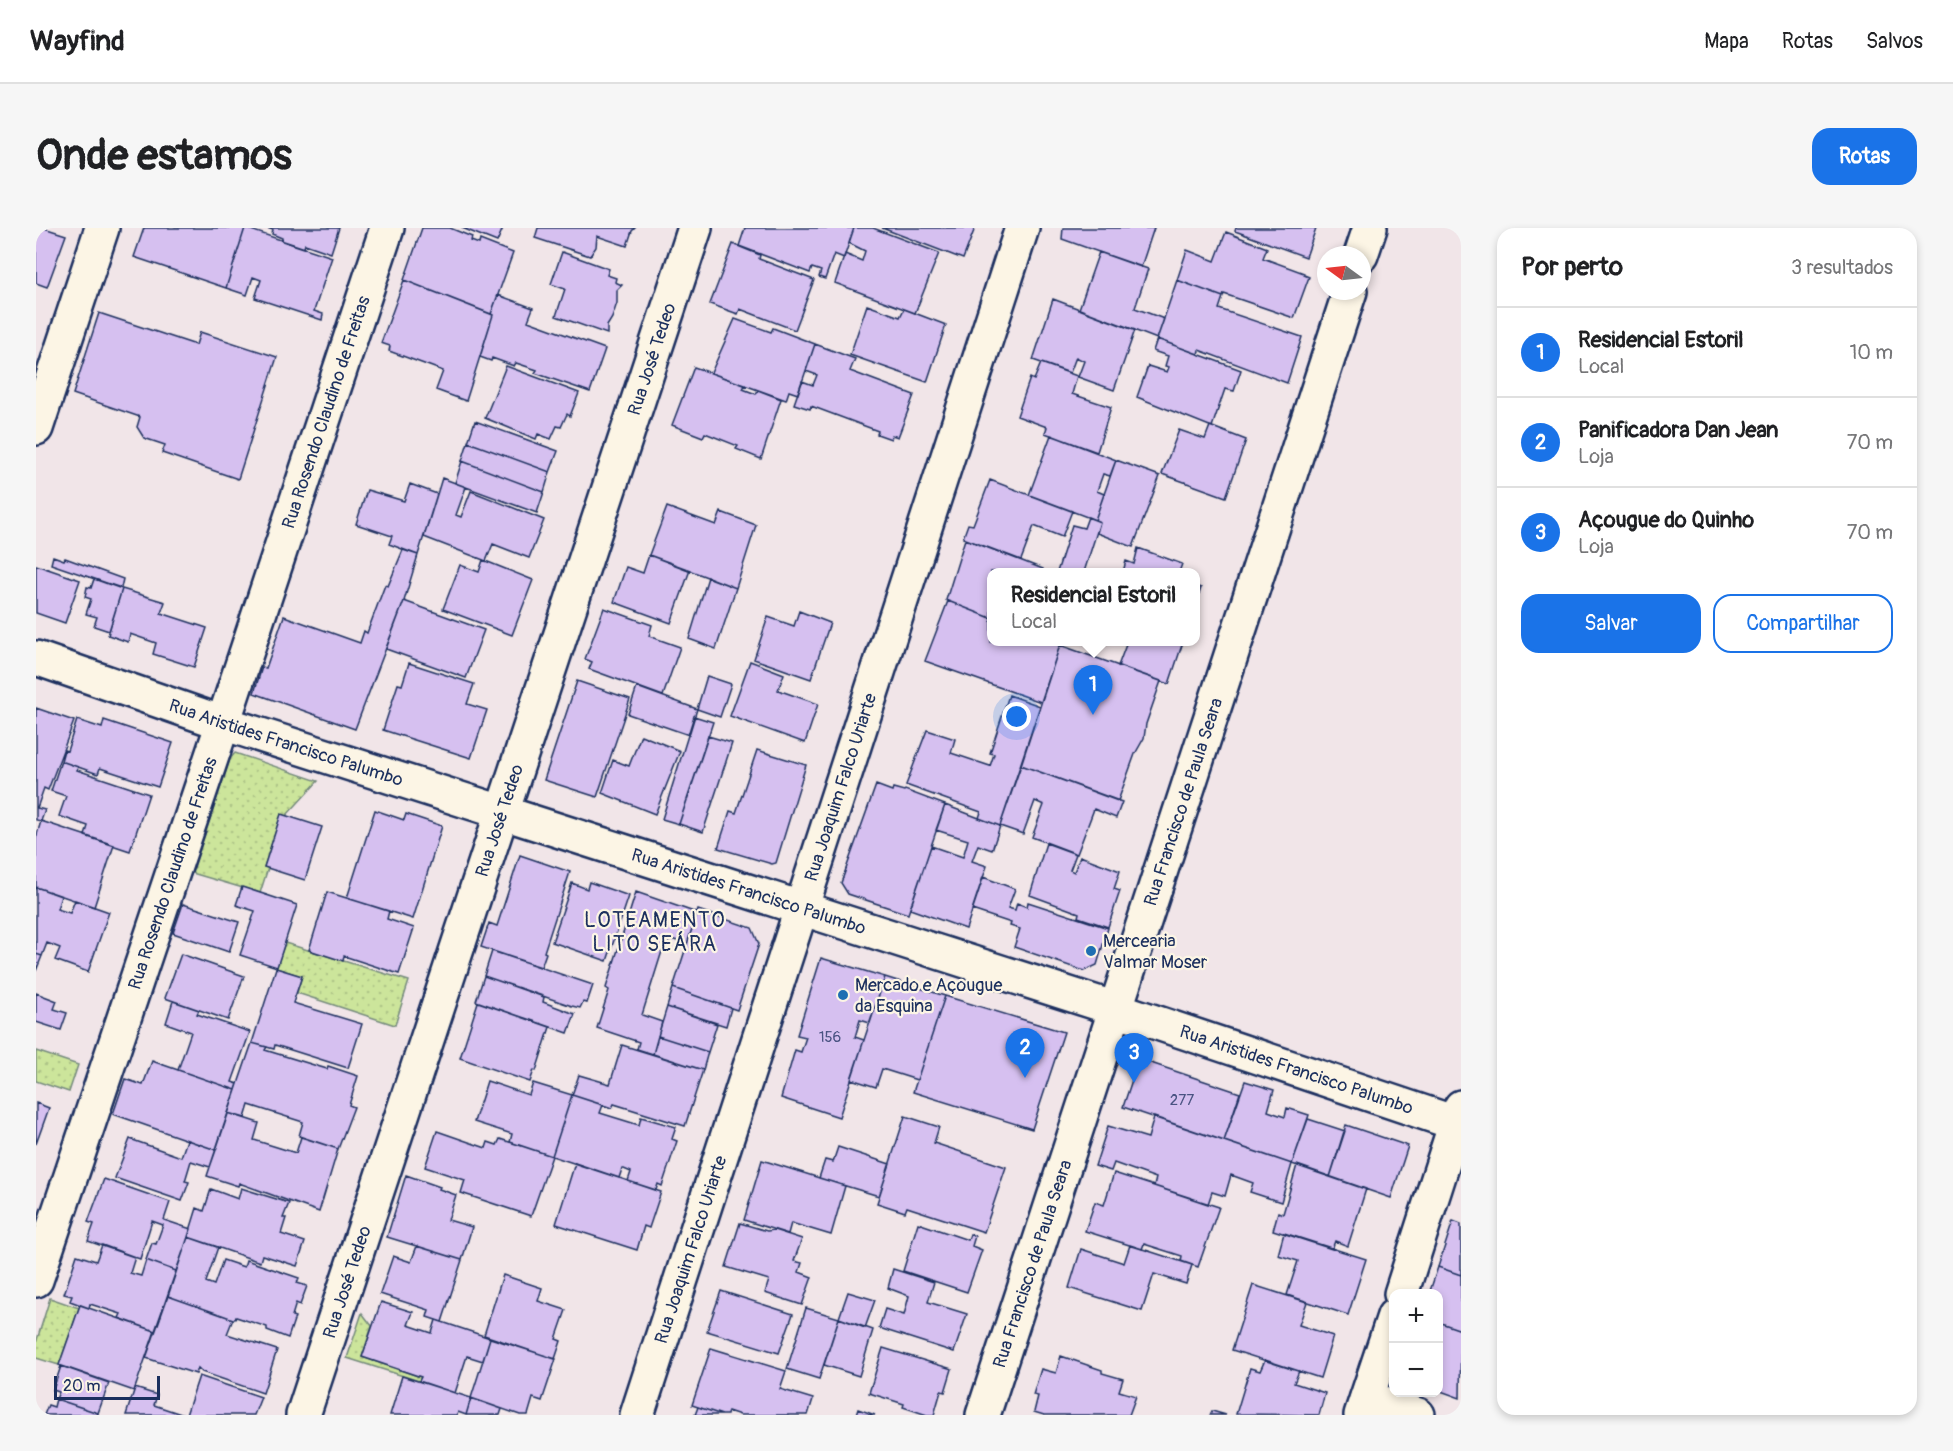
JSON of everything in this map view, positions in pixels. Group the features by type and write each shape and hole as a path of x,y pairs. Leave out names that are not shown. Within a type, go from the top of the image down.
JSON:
{"street":[{"path":"36,428 102,228"},
{"name":"Rua Rosendo Claudino de Freitas","path":"36,1280 387,228"},
{"name":"Rua José Tedeo","path":"303,1415 695,228"},
{"name":"Rua Joaquim Falco Uriarte","path":"637,1415 1022,228"},
{"path":"1364,246 1370,228"},
{"name":"Rua Francisco de Paula Seara","path":"983,1415 1347,300"},
{"name":"Rua Aristides Francisco Palumbo","path":"36,658 223,723 1459,1118"},
{"path":"1402,1289 1459,1118"},
{"path":"1389,1331 1364,1407 1418,1415"}],"green space":[{"path":"235,753 318,781 286,816 281,815 264,867 268,868 260,893 192,873 230,759"},
{"path":"285,943 409,981 395,1025 297,993 302,976 276,968"},
{"path":"36,1051 78,1065 69,1092 36,1081"},
{"path":"50,1298 79,1308 59,1365 36,1358 36,1343"},
{"path":"362,1313 372,1326 362,1357 421,1377 419,1381 347,1358"}],"building":[{"path":"36,228 44,228 66,235 47,287 36,283"},
{"path":"144,228 245,228 226,288 134,257"},
{"path":"245,228 332,257 314,311 323,314 322,320 255,298 261,280 253,277 247,295 226,288"},
{"path":"267,228 339,228 331,253 305,244 304,248 282,241 282,238 272,234 273,230"},
{"path":"422,228 450,228 472,237 471,241 479,244 480,240 513,253 491,314 404,280"},
{"path":"462,228 503,228 497,242"},
{"path":"538,228 635,228 627,246 597,236 596,247 590,256 535,238"},
{"path":"745,228 854,228 844,258 834,254 825,279 819,277 821,271 812,268 810,273 739,246"},
{"path":"854,228 873,228 939,253 915,313 835,283 845,254 862,261 865,251 849,243"},
{"path":"882,228 975,228 963,259"},
{"path":"1063,228 1154,228 1141,267 1062,239"},
{"path":"1236,228 1316,228 1306,257 1235,231"},
{"path":"1226,232 1267,248 1263,258 1309,277 1294,318 1224,294 1223,297 1177,280 1187,250 1215,261"},
{"path":"733,244 760,255 759,259 814,280 795,330 740,309 738,314 710,304"},
{"path":"562,252 609,269 607,275 616,278 615,282 622,285 617,290 617,303 607,326 607,334 556,316 565,289 551,284"},
{"path":"1099,252 1148,269 1135,308 1164,319 1157,339 1079,309"},
{"path":"404,280 493,315 466,401 436,390 443,371 389,351 390,346 381,343"},
{"path":"1177,280 1223,297 1219,309 1302,337 1287,383 1199,350 1198,354 1157,339"},
{"path":"498,295 533,308 528,321 605,349 590,392 535,373 537,370 516,363 514,366 492,358 491,361 480,357"},
{"path":"1053,299 1135,330 1114,390 1078,377 1084,361 1076,357 1070,373 1033,360"},
{"path":"867,305 900,317 904,309 946,325 927,382 850,355"},
{"path":"99,313 196,345 200,332 277,357 238,479 162,453 165,445 144,438 137,427 140,417 73,394"},
{"path":"735,319 771,332 773,328 815,344 798,394 789,391 786,400 711,373"},
{"path":"1157,339 1241,370 1234,391 1225,389 1212,427 1137,397 1148,366 1167,372 1169,367 1165,366 1168,356 1153,351"},
{"path":"815,344 855,359 850,371 914,395 898,437 892,435 891,439 877,434 878,431 811,406 810,409 794,404 802,381 813,385 817,375 806,371"},
{"path":"1041,363 1077,376 1072,394 1111,407 1097,452 1045,433 1047,427 1017,416 1030,378 1034,380"},
{"path":"506,366 579,393 570,416 567,414 561,427 557,426 551,439 538,434 536,439 485,418"},
{"path":"694,367 745,385 743,389 756,394 758,390 781,399 761,459 736,449 738,446 705,433 703,437 672,425"},
{"path":"475,421 558,451 550,472 468,442"},
{"path":"1210,426 1246,440 1226,497 1162,474 1179,430 1205,439"},
{"path":"1051,435 1116,460 1110,476 1103,474 1097,491 1104,494 1095,520 1029,495"},
{"path":"468,442 550,472 544,492 462,461"},
{"path":"1116,460 1160,476 1133,547 1097,533 1100,522 1095,520"},
{"path":"462,461 544,492 537,513 455,483"},
{"path":"442,478 466,487 456,515 461,517 471,491 544,520 529,558 493,544 486,561 424,537"},
{"path":"990,480 1072,511 1062,537 1034,526 1021,560 963,538 968,524 973,525"},
{"path":"410,484 437,494 418,555 389,544 392,536 356,524 367,490 404,501"},
{"path":"667,507 716,525 721,512 756,525 736,588 649,555"},
{"path":"1088,517 1100,522 1085,568 1058,568 1072,525 1084,528"},
{"path":"965,539 1040,568 987,568 987,616 946,600"},
{"path":"1138,548 1182,564 1180,568 1124,568 1126,561 1134,564"},
{"path":"403,550 418,555 404,601 355,729 254,693 262,667 266,668 284,616 360,643 364,631 367,633 385,585 388,586"},
{"path":"649,555 690,570 671,623 614,602 626,567 643,573"},
{"path":"53,556 64,560 65,558 123,579 121,588 51,564"},
{"path":"483,560 533,580 512,635 443,609 460,565 479,572"},
{"path":"36,565 80,580 65,623 36,613"},
{"path":"708,577 736,588 716,649 689,639"},
{"path":"94,579 122,589 109,631 94,626 97,617 86,614 91,599 85,597 87,587 91,588"},
{"path":"122,589 165,602 161,613 207,628 194,667 153,654 156,643 130,634 128,642 108,635"},
{"path":"404,601 484,630 466,678 386,649"},
{"path":"948,601 987,616 987,646 1060,646 1041,702 925,661"},
{"path":"604,608 652,625 649,636 680,647 663,696 589,669 592,662 585,659"},
{"path":"799,611 830,623 811,679 754,659 768,617 794,626"},
{"path":"1060,646 1161,681 1146,724 1144,738 1135,754 1118,801 1021,765"},
{"path":"1126,646 1182,646 1169,684 1118,666"},
{"path":"750,661 784,674 778,690 818,704 805,743 730,716"},
{"path":"409,663 474,684 467,704 487,710 471,758 383,730 398,684 402,685"},
{"path":"707,676 731,684 720,717 697,709"},
{"path":"577,681 630,699 597,797 544,780"},
{"path":"637,687 697,709 689,735 628,714"},
{"path":"1009,695 1040,706 1000,826 979,818 981,812 906,785 927,730 955,739 951,753 990,766 994,754 990,753"},
{"path":"36,708 74,721 48,790 44,788 37,808 45,810 41,821 36,820"},
{"path":"694,716 713,722 679,824 662,819"},
{"path":"77,720 102,728 104,720 173,743 158,787 100,768 98,774 61,761 64,750 67,751"},
{"path":"641,735 680,751 655,814 602,793 613,760 629,766"},
{"path":"708,736 732,743 703,832 679,824"},
{"path":"757,750 806,765 776,863 772,864 718,848 730,811 736,813"},
{"path":"61,761 78,767 77,770 149,794 130,851 85,836 88,826 59,816 66,796 51,791"},
{"path":"1021,765 1122,802 1116,818 1094,809 1077,854 1032,837 1044,805 1035,801 1023,834 1000,826"},
{"path":"876,785 892,791 893,788 905,790 945,805 908,914 848,894 841,883"},
{"path":"945,805 1000,826 992,850 978,845 972,861 987,866 966,929 910,909 931,846 963,857 968,840 936,830"},
{"path":"375,810 404,820 406,814 442,826 413,919 347,898"},
{"path":"281,814 322,827 305,880 264,867"},
{"path":"41,821 114,845 94,907 36,887 36,838"},
{"path":"1046,843 1076,854 1070,870 1074,872 1080,856 1120,871 1114,889 1120,891 1108,927 1078,917 1079,913 1030,895"},
{"path":"520,855 570,872 541,967 481,947 489,923 497,926"},
{"path":"983,877 1015,889 1008,908 1015,910 1017,903 1027,907 1028,902 1108,928 1097,965 1084,971 1014,947 1020,929 1010,926 1011,923 972,910"},
{"path":"589,882 629,896 607,961 552,942 572,883 587,889"},
{"path":"36,887 61,896 57,909 70,913 75,900 109,912 88,972 55,960 60,948 47,943 42,956 36,954"},
{"path":"242,887 297,905 277,967 240,955 255,911 236,905"},
{"path":"327,892 389,911 387,919 414,928 399,974 344,956 343,961 309,950"},
{"path":"636,892 697,913 687,944 671,939 663,948 642,1015 662,1022 653,1054 637,1049 639,1042 597,1028 609,990 606,988"},
{"path":"183,904 239,922 229,952 173,933"},
{"path":"698,910 752,928 759,944 737,1010 673,988"},
{"path":"492,951 593,985 587,1003 583,1002 580,1008 572,1006 484,976"},
{"path":"36,954 42,956 36,971"},
{"path":"181,954 244,976 228,1020 165,998"},
{"path":"821,958 885,977 870,1023 860,1020 855,1037 864,1040 839,1117 781,1098 795,1050 801,1052 806,1037 797,1035"},
{"path":"276,968 302,976 293,1003 362,1024 348,1068 275,1045 274,1049 252,1043"},
{"path":"484,976 544,997 543,1002 575,1014 568,1033 476,1001"},
{"path":"885,977 945,996 917,1080 882,1069 876,1087 851,1079"},
{"path":"673,988 731,1008 726,1026 667,1007"},
{"path":"36,993 57,1001 54,1009 67,1013 61,1030 36,1022"},
{"path":"945,996 1064,1032 1032,1129 913,1092"},
{"path":"173,1001 199,1010 197,1014 250,1032 232,1082 238,1084 236,1090 178,1070 191,1032 166,1023"},
{"path":"478,1002 550,1027 536,1071 534,1070 530,1082 460,1058"},
{"path":"667,1007 717,1024 708,1052 658,1036"},
{"path":"658,1036 708,1052 703,1070 653,1054"},
{"path":"252,1043 267,1047 265,1050 358,1076 349,1105 354,1107 338,1149 299,1136 303,1122 249,1105 245,1118 228,1113"},
{"path":"622,1045 703,1070 685,1126 614,1104 612,1108 572,1095 579,1075 610,1084"},
{"path":"1139,1059 1240,1093 1224,1141 1123,1107"},
{"path":"152,1061 236,1090 216,1150 113,1114 125,1079 143,1085"},
{"path":"487,1081 529,1095 533,1083 572,1095 552,1156 510,1142 512,1134 474,1122"},
{"path":"1245,1081 1274,1090 1268,1111 1285,1117 1287,1108 1309,1115 1292,1164 1224,1141"},
{"path":"572,1095 603,1105 600,1113 639,1125 641,1117 676,1127 672,1139 677,1141 662,1186 658,1184 656,1190 628,1181 631,1172 624,1169 619,1178 552,1156"},
{"path":"36,1103 49,1108 36,1144"},
{"path":"228,1113 259,1123 254,1140 296,1153 301,1137 338,1149 319,1212 239,1183 238,1186 207,1176"},
{"path":"905,1116 939,1127 934,1143 1006,1167 984,1232 907,1207 905,1212 877,1203"},
{"path":"1154,1117 1292,1164 1281,1202 1250,1192 1253,1183 1231,1175 1225,1196 1212,1192 1208,1204 1154,1186 1156,1178 1114,1163 1111,1171 1095,1166 1108,1126 1148,1138"},
{"path":"1308,1119 1345,1131 1330,1177 1292,1164"},
{"path":"1346,1125 1408,1146 1391,1198 1330,1177"},
{"path":"437,1131 486,1148 488,1142 497,1145 500,1139 552,1156 531,1216 461,1193 465,1180 425,1167"},
{"path":"130,1139 181,1157 187,1140 216,1150 210,1167 191,1161 185,1181 189,1182 182,1201 115,1178"},
{"path":"838,1147 890,1164 879,1196 819,1178 825,1160 833,1162"},
{"path":"762,1160 845,1186 831,1235 791,1223 788,1234 744,1220"},
{"path":"575,1163 661,1192 649,1228 644,1226 637,1250 556,1224"},
{"path":"1297,1165 1366,1189 1348,1246 1335,1241 1332,1249 1273,1230 1278,1212 1283,1214"},
{"path":"1114,1173 1219,1207 1198,1267 1181,1261 1182,1256 1144,1244 1142,1249 1085,1231 1095,1202 1104,1205"},
{"path":"406,1175 456,1195 448,1220 472,1227 462,1260 387,1237"},
{"path":"104,1179 170,1202 164,1220 191,1229 176,1271 146,1260 152,1243 156,1244 163,1225 152,1221 140,1259 88,1241 94,1224 88,1222"},
{"path":"241,1188 289,1203 283,1218 286,1218 281,1234 305,1242 297,1266 262,1255 260,1262 188,1237 197,1208 204,1211 211,1189 238,1199"},
{"path":"1453,1221 1461,1224 1461,1275 1438,1267"},
{"path":"740,1223 802,1239 794,1261 802,1263 799,1272 812,1277 802,1305 765,1293 769,1280 726,1267"},
{"path":"918,1223 968,1240 970,1234 975,1236 972,1246 982,1250 967,1292 903,1271"},
{"path":"1284,1233 1366,1259 1348,1315 1287,1295 1298,1261 1278,1255"},
{"path":"188,1237 218,1247 206,1282 214,1285 223,1260 244,1267 246,1260 299,1278 297,1283 307,1286 300,1305 296,1303 292,1316 295,1317 288,1338 267,1330 267,1327 236,1317 233,1319 168,1296"},
{"path":"102,1245 135,1257 130,1273 141,1276 146,1260 176,1271 155,1331 119,1318 121,1314 90,1304 89,1308 70,1301 72,1296 64,1294 77,1255 96,1261"},
{"path":"1130,1245 1192,1265 1186,1284 1154,1274 1142,1311 1069,1288 1081,1249 1124,1263"},
{"path":"417,1246 462,1260 442,1322 427,1317 429,1310 380,1294 393,1256 411,1262"},
{"path":"1438,1267 1461,1275 1461,1330 1443,1324 1443,1289 1431,1289"},
{"path":"893,1269 934,1282 928,1302 967,1314 954,1352 879,1328 885,1309 904,1315 909,1296 888,1288"},
{"path":"503,1275 542,1288 538,1301 566,1310 556,1339 561,1341 555,1359 484,1335"},
{"path":"1253,1285 1307,1302 1299,1325 1333,1336 1320,1378 1232,1350"},
{"path":"721,1291 793,1314 779,1353 707,1331"},
{"path":"848,1292 875,1300 865,1328 839,1318"},
{"path":"168,1296 233,1319 227,1334 277,1350 263,1393 202,1372 198,1368 196,1374 146,1358"},
{"path":"381,1302 413,1312 408,1325 432,1333 436,1320 490,1338 483,1361 467,1356 455,1393 419,1381 421,1377 362,1357"},
{"path":"80,1305 155,1331 134,1391 59,1365"},
{"path":"806,1308 839,1318 819,1379 787,1369"},
{"path":"839,1318 873,1330 859,1376 824,1365"},
{"path":"1443,1324 1461,1330 1460,1398 1443,1392"},
{"path":"490,1338 556,1359 542,1401 533,1398 528,1415 520,1415 471,1398"},
{"path":"711,1348 786,1371 780,1389 813,1399 808,1415 740,1415 728,1411 727,1415 722,1415 692,1405"},
{"path":"883,1348 952,1369 945,1392 941,1391 934,1415 903,1407 904,1404 869,1393"},
{"path":"1061,1356 1123,1379 1119,1391 1136,1396 1129,1415 1044,1415 1034,1412 1038,1396 1033,1395 1041,1369 1056,1373"},
{"path":"1265,1360 1299,1371 1294,1383 1325,1393 1319,1415 1236,1414 1250,1368 1260,1371"},
{"path":"61,1366 109,1383 98,1413 56,1399 59,1392 53,1390"},
{"path":"199,1376 261,1397 254,1415 186,1415"},
{"path":"402,1376 471,1398 466,1415 458,1412 457,1415 390,1415"},
{"path":"135,1388 157,1395 154,1405 184,1415 126,1415"},
{"path":"471,1398 502,1409 500,1415 466,1415"},
{"path":"56,1399 98,1413 98,1415 44,1415 48,1405 54,1407"},
{"path":"698,1407 722,1415 695,1415"},
{"path":"858,1409 875,1415 856,1415"},
{"path":"1212,1411 1226,1415 1210,1415"}],"place":[{"name":"Residencial Estoril","path":"1093,715"},
{"name":"Mercearia Valmar Moser","path":"1091,951"},
{"name":"Mercado e Açougue da Esquina","path":"843,995"},
{"name":"Panificadora Dan Jean","path":"1025,1078"},
{"name":"Açougue do Quinho","path":"1134,1083"}],"district":[{"name":"LOTEAMENTO LITO SEÁRA","path":"655,932"}]}
